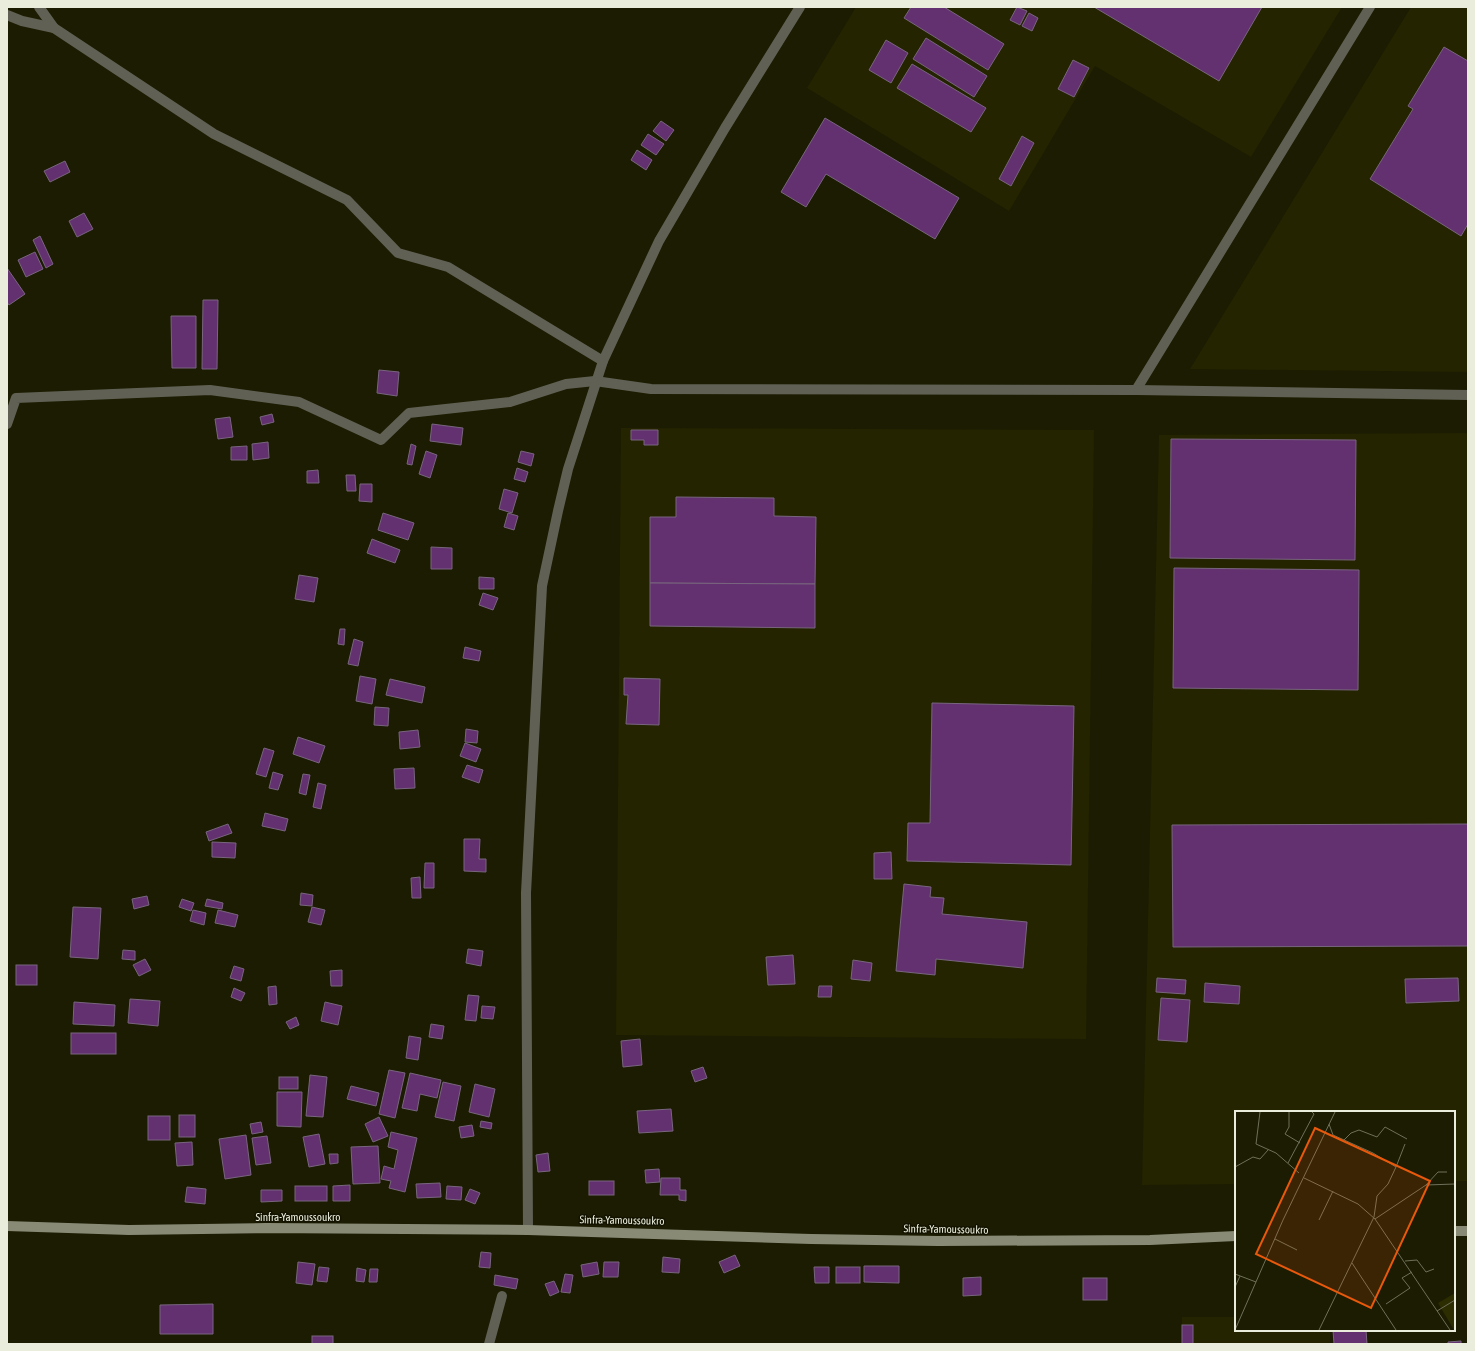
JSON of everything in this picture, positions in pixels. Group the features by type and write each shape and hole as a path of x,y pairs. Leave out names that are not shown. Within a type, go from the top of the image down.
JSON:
{"main road":[{"name":"Sinfra-Yamoussoukro","path":"7,1226 129,1230 266,1228 528,1230 811,1239 945,1241 1150,1240 1235,1236"},
{"path":"1455,1231 1468,1231"}],"street":[{"path":"39,7 54,28 214,134 347,200 398,253 448,267 603,361"},
{"path":"528,1230 526,894 542,586 558,511 568,469 595,381 659,241 725,128 800,7"},
{"path":"1136,390 1370,7"},
{"path":"7,15 22,21 54,28"},
{"path":"7,424 12,398 210,390 298,402 380,440 409,413 510,402 566,384 595,381 651,388 1136,390 1468,395"},
{"path":"489,1344 502,1296"}],"shaded area":[{"path":"856,7 1342,7 1251,157 1095,66 1009,211 807,88"},
{"path":"1411,7 1468,7 1468,372 1190,369"},
{"path":"621,428 1094,430 1086,1039 616,1035"},
{"path":"1468,433 1468,1181 1455,1181 1455,1111 1235,1111 1235,1184 1142,1185 1159,435"},
{"path":"1182,1317 1235,1317 1235,1331 1330,1331 1330,1344 1182,1344"}],"building":[{"path":"911,7 944,7 1004,44 988,70 904,18"},
{"path":"1017,7 1027,11 1020,25 1010,20"},
{"path":"1094,7 1262,7 1219,81"},
{"path":"1029,13 1038,18 1032,31 1022,26"},
{"path":"926,38 987,76 974,97 913,59"},
{"path":"886,40 908,53 891,83 869,70"},
{"path":"1444,47 1468,61 1468,224 1461,236 1370,179 1413,109 1408,106"},
{"path":"1073,60 1089,68 1074,97 1058,89"},
{"path":"912,64 986,108 971,132 897,88"},
{"path":"825,118 959,198 935,239 826,174 806,207 781,192"},
{"path":"661,121 674,130 666,141 653,131"},
{"path":"648,134 664,144 656,155 641,145"},
{"path":"1022,136 1034,143 1011,186 999,179"},
{"path":"637,150 652,160 646,170 631,160"},
{"path":"65,161 70,172 50,182 44,171"},
{"path":"84,213 93,229 77,237 69,221"},
{"path":"40,236 53,264 46,268 33,240"},
{"path":"35,252 43,269 26,277 18,260"},
{"path":"7,268 25,294 9,305 7,302"},
{"path":"203,300 218,300 217,369 202,369"},
{"path":"171,316 196,316 196,368 172,368"},
{"path":"379,370 399,372 397,396 377,393"},
{"path":"272,414 274,422 262,425 260,417"},
{"path":"230,417 233,437 218,439 215,419"},
{"path":"432,424 463,428 461,445 430,441"},
{"path":"631,430 658,430 658,445 644,445 644,440 631,440"},
{"path":"1171,439 1356,440 1355,560 1170,558"},
{"path":"268,442 269,458 253,460 252,444"},
{"path":"411,444 416,446 412,465 407,464"},
{"path":"247,446 247,460 231,460 231,447"},
{"path":"426,451 437,455 430,478 419,474"},
{"path":"521,451 534,454 531,466 518,462"},
{"path":"517,468 528,472 525,482 514,479"},
{"path":"318,470 319,483 307,483 307,471"},
{"path":"346,475 355,475 356,491 347,491"},
{"path":"360,484 372,484 372,502 359,501"},
{"path":"504,489 518,493 512,513 499,509"},
{"path":"676,497 774,498 774,516 816,517 815,584 650,583 650,517 676,517"},
{"path":"383,513 414,523 408,540 378,530"},
{"path":"508,513 518,516 514,530 504,527"},
{"path":"372,539 400,550 395,563 367,553"},
{"path":"431,547 452,548 452,569 431,569"},
{"path":"1174,568 1359,570 1358,690 1173,688"},
{"path":"299,575 318,578 314,602 295,599"},
{"path":"479,577 494,578 494,589 479,589"},
{"path":"650,583 815,584 815,628 650,626"},
{"path":"483,593 498,598 493,610 479,605"},
{"path":"340,629 345,629 344,645 338,644"},
{"path":"354,639 363,642 358,666 348,664"},
{"path":"465,647 481,651 479,661 463,658"},
{"path":"360,676 376,679 372,704 356,701"},
{"path":"624,678 660,679 659,725 626,724 628,695 624,695"},
{"path":"390,679 425,687 422,703 386,695"},
{"path":"932,703 1074,706 1071,865 907,861 908,823 930,823"},
{"path":"375,707 389,708 388,726 374,725"},
{"path":"466,729 478,731 477,743 465,742"},
{"path":"418,730 420,747 400,749 399,732"},
{"path":"298,737 325,746 319,763 293,754"},
{"path":"465,743 481,749 476,762 460,756"},
{"path":"264,748 274,751 266,777 256,774"},
{"path":"467,765 483,770 479,783 462,777"},
{"path":"414,768 415,788 395,789 394,769"},
{"path":"273,772 283,775 278,790 269,788"},
{"path":"303,774 310,775 306,795 299,793"},
{"path":"318,783 326,785 321,809 313,807"},
{"path":"265,813 288,819 285,831 262,826"},
{"path":"228,824 232,833 209,841 206,832"},
{"path":"1468,824 1468,946 1173,947 1172,825"},
{"path":"464,839 480,839 479,859 486,859 486,872 464,871"},
{"path":"212,842 236,843 235,858 212,857"},
{"path":"891,852 892,879 874,879 874,853"},
{"path":"425,863 434,863 434,888 424,888"},
{"path":"420,877 421,898 412,898 411,878"},
{"path":"904,884 931,887 930,897 944,898 942,914 1027,922 1023,968 936,959 935,975 896,971"},
{"path":"301,893 313,895 312,906 300,905"},
{"path":"147,896 149,905 134,909 132,899"},
{"path":"182,899 194,903 191,911 179,907"},
{"path":"207,899 223,903 222,909 205,906"},
{"path":"73,907 101,908 98,959 70,957"},
{"path":"312,907 325,910 321,925 308,922"},
{"path":"193,910 206,913 204,925 190,921"},
{"path":"218,910 238,915 235,927 215,923"},
{"path":"468,949 483,951 481,966 466,963"},
{"path":"123,950 135,951 135,960 122,959"},
{"path":"793,955 795,984 768,985 766,957"},
{"path":"145,959 151,970 139,976 133,965"},
{"path":"853,960 872,963 870,981 851,979"},
{"path":"16,965 37,965 37,985 16,985"},
{"path":"234,966 244,969 241,981 230,978"},
{"path":"342,970 342,986 331,986 330,971"},
{"path":"1157,978 1186,980 1185,994 1156,992"},
{"path":"1458,978 1459,1001 1406,1003 1405,979"},
{"path":"1205,983 1240,986 1239,1004 1204,1002"},
{"path":"276,986 277,1004 269,1005 268,987"},
{"path":"819,986 832,986 831,997 818,997"},
{"path":"234,988 245,993 241,1001 231,997"},
{"path":"468,995 479,996 476,1021 465,1020"},
{"path":"1161,998 1190,1000 1187,1042 1158,1040"},
{"path":"130,999 160,1001 158,1026 128,1023"},
{"path":"74,1002 115,1005 114,1026 73,1024"},
{"path":"325,1002 342,1006 338,1025 321,1021"},
{"path":"482,1006 495,1007 493,1019 481,1018"},
{"path":"296,1017 299,1025 290,1029 286,1022"},
{"path":"431,1024 444,1026 442,1039 429,1037"},
{"path":"71,1033 116,1033 116,1054 71,1054"},
{"path":"409,1036 421,1038 418,1060 406,1058"},
{"path":"640,1039 642,1065 623,1067 621,1041"},
{"path":"703,1067 707,1078 695,1082 691,1071"},
{"path":"389,1070 405,1073 395,1118 379,1114"},
{"path":"410,1073 441,1080 437,1098 420,1094 417,1111 402,1108"},
{"path":"310,1075 327,1077 323,1117 306,1116"},
{"path":"279,1077 298,1077 298,1089 279,1089"},
{"path":"443,1082 461,1086 454,1121 435,1117"},
{"path":"475,1084 495,1089 489,1117 469,1112"},
{"path":"351,1086 379,1093 376,1106 347,1099"},
{"path":"277,1092 302,1092 301,1127 277,1126"},
{"path":"671,1109 673,1131 639,1133 637,1111"},
{"path":"179,1115 195,1115 195,1137 179,1137"},
{"path":"148,1116 170,1116 170,1140 148,1140"},
{"path":"379,1117 388,1136 373,1142 365,1124"},
{"path":"481,1121 492,1123 491,1129 480,1127"},
{"path":"261,1122 263,1132 252,1134 250,1124"},
{"path":"472,1125 474,1136 461,1138 459,1127"},
{"path":"391,1132 417,1138 405,1192 389,1188 391,1181 381,1179 384,1166 394,1169 398,1150 388,1147"},
{"path":"319,1134 325,1164 309,1167 303,1137"},
{"path":"246,1135 251,1175 225,1179 219,1139"},
{"path":"267,1136 271,1163 256,1165 252,1138"},
{"path":"192,1142 193,1165 177,1166 175,1143"},
{"path":"378,1146 380,1183 353,1184 351,1147"},
{"path":"548,1153 550,1171 538,1172 536,1155"},
{"path":"329,1154 338,1154 338,1163 330,1164"},
{"path":"659,1169 660,1182 646,1183 645,1170"},
{"path":"661,1178 680,1178 680,1190 686,1190 686,1201 679,1200 679,1195 660,1195"},
{"path":"589,1181 614,1181 614,1195 589,1195"},
{"path":"440,1183 441,1197 417,1198 416,1184"},
{"path":"350,1185 350,1201 333,1201 333,1186"},
{"path":"295,1186 327,1186 327,1201 295,1201"},
{"path":"447,1186 462,1187 461,1200 446,1199"},
{"path":"187,1187 206,1189 205,1204 185,1202"},
{"path":"470,1189 480,1193 475,1204 465,1200"},
{"path":"261,1190 282,1190 282,1201 261,1202"},
{"path":"481,1252 491,1253 490,1268 479,1267"},
{"path":"735,1255 740,1266 724,1273 719,1262"},
{"path":"663,1257 680,1259 679,1273 662,1272"},
{"path":"298,1262 315,1264 312,1285 296,1283"},
{"path":"597,1262 599,1274 583,1277 581,1265"},
{"path":"604,1262 619,1262 618,1277 603,1277"},
{"path":"864,1266 899,1266 899,1283 864,1282"},
{"path":"319,1267 329,1268 327,1282 317,1281"},
{"path":"814,1267 829,1267 829,1283 815,1283"},
{"path":"836,1267 860,1267 860,1283 836,1283"},
{"path":"357,1268 366,1270 364,1282 356,1281"},
{"path":"370,1269 378,1269 377,1282 369,1282"},
{"path":"565,1274 573,1275 570,1293 561,1292"},
{"path":"495,1275 518,1279 516,1289 494,1285"},
{"path":"981,1277 981,1295 963,1296 963,1278"},
{"path":"1083,1278 1107,1278 1107,1300 1083,1300"},
{"path":"554,1281 559,1292 550,1296 545,1284"},
{"path":"213,1304 213,1334 160,1334 160,1305"},
{"path":"1182,1325 1193,1325 1193,1344 1182,1344"},
{"path":"1333,1331 1366,1331 1367,1344 1334,1344"},
{"path":"312,1336 333,1336 333,1344 312,1344"},
{"path":"1461,1341 1461,1344 1448,1344 1448,1342"}]}
